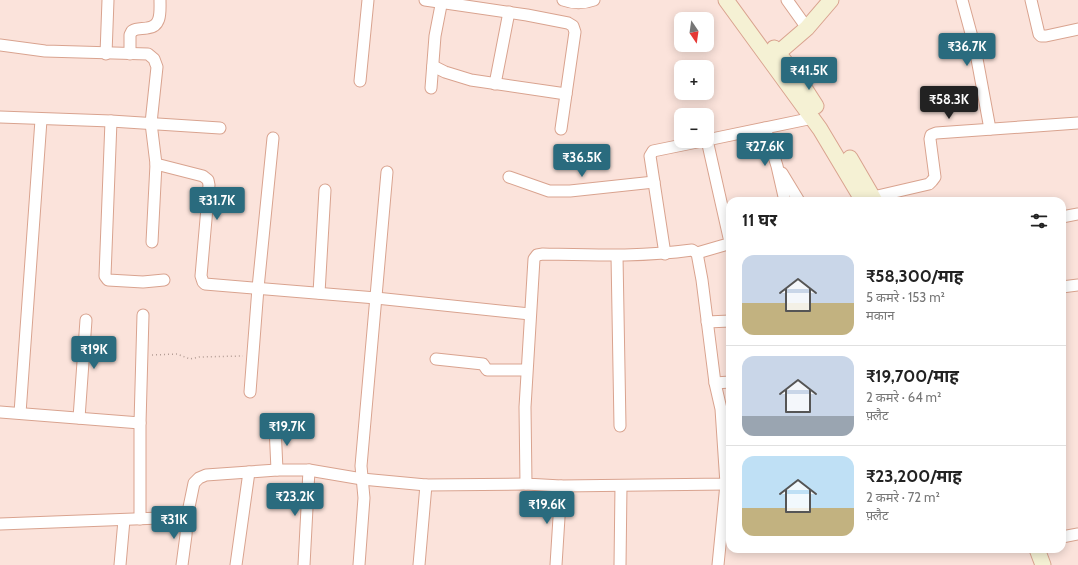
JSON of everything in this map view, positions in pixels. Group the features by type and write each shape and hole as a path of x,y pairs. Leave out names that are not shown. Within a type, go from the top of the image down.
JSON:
{"street":[{"path":"106,54 108,0"},
{"path":"130,54 130,35 132,31 155,26 158,22 160,0"},
{"path":"360,81 368,0"},
{"path":"425,0 442,1 561,21 573,26 576,32 561,128"},
{"path":"563,0 574,3 583,3 594,0"},
{"path":"726,0 813,118 868,197"},
{"path":"739,0 798,78 868,197"},
{"path":"787,0 807,28"},
{"path":"778,53 807,28 831,0"},
{"path":"962,0 975,48 990,129"},
{"path":"1031,0 1039,34 1041,36 1078,29"},
{"path":"431,88 435,36 442,1"},
{"path":"495,84 509,12"},
{"path":"0,45 45,51 106,54 148,54 154,59 157,66 151,123 156,164 152,242"},
{"path":"432,66 455,76 495,84 566,94"},
{"path":"0,117 41,120 151,123 220,128"},
{"path":"714,139 813,118"},
{"path":"20,413 41,120"},
{"path":"111,121 105,276 108,280 143,282 164,280"},
{"path":"881,197 929,184 932,181 935,177 930,139 931,135 936,133 1078,123"},
{"path":"765,128 777,166 784,197"},
{"path":"250,392 258,288 273,138"},
{"path":"665,254 650,156 654,151 674,147"},
{"path":"709,148 726,224"},
{"path":"156,164 203,176 208,180 209,185 201,276 205,284 376,298 530,314"},
{"path":"777,166 796,197"},
{"path":"359,565 364,498 361,466 387,172"},
{"path":"509,176 549,191 570,191 654,182"},
{"path":"319,293 325,190"},
{"path":"1066,216 1078,214"},
{"path":"526,484 526,370 534,259 537,255 617,256 665,254 692,250 697,253 726,245"},
{"path":"697,253 702,280 715,383 721,409 726,484 718,565"},
{"path":"617,256 620,426"},
{"path":"1066,286 1078,285"},
{"path":"140,519 142,315"},
{"path":"79,418 86,320"},
{"path":"707,322 726,321"},
{"path":"436,359 483,364 487,370 526,370"},
{"path":"715,383 726,382"},
{"path":"0,412 140,423"},
{"path":"275,426 277,470"},
{"path":"182,565 187,517 194,483 199,478 206,475 277,470 309,470 426,485 526,484 561,486 621,486 726,484"},
{"path":"304,565 309,470"},
{"path":"236,565 249,472"},
{"path":"419,565 426,485"},
{"path":"556,565 561,486"},
{"path":"620,565 621,486"},
{"path":"0,524 187,517"},
{"path":"120,565 124,520"},
{"path":"1066,537 1078,534"},
{"path":"1029,553 1033,565"},
{"path":"1038,553 1043,565"}],"path":[{"path":"142,356 177,354 190,359 199,357 253,356"}]}
